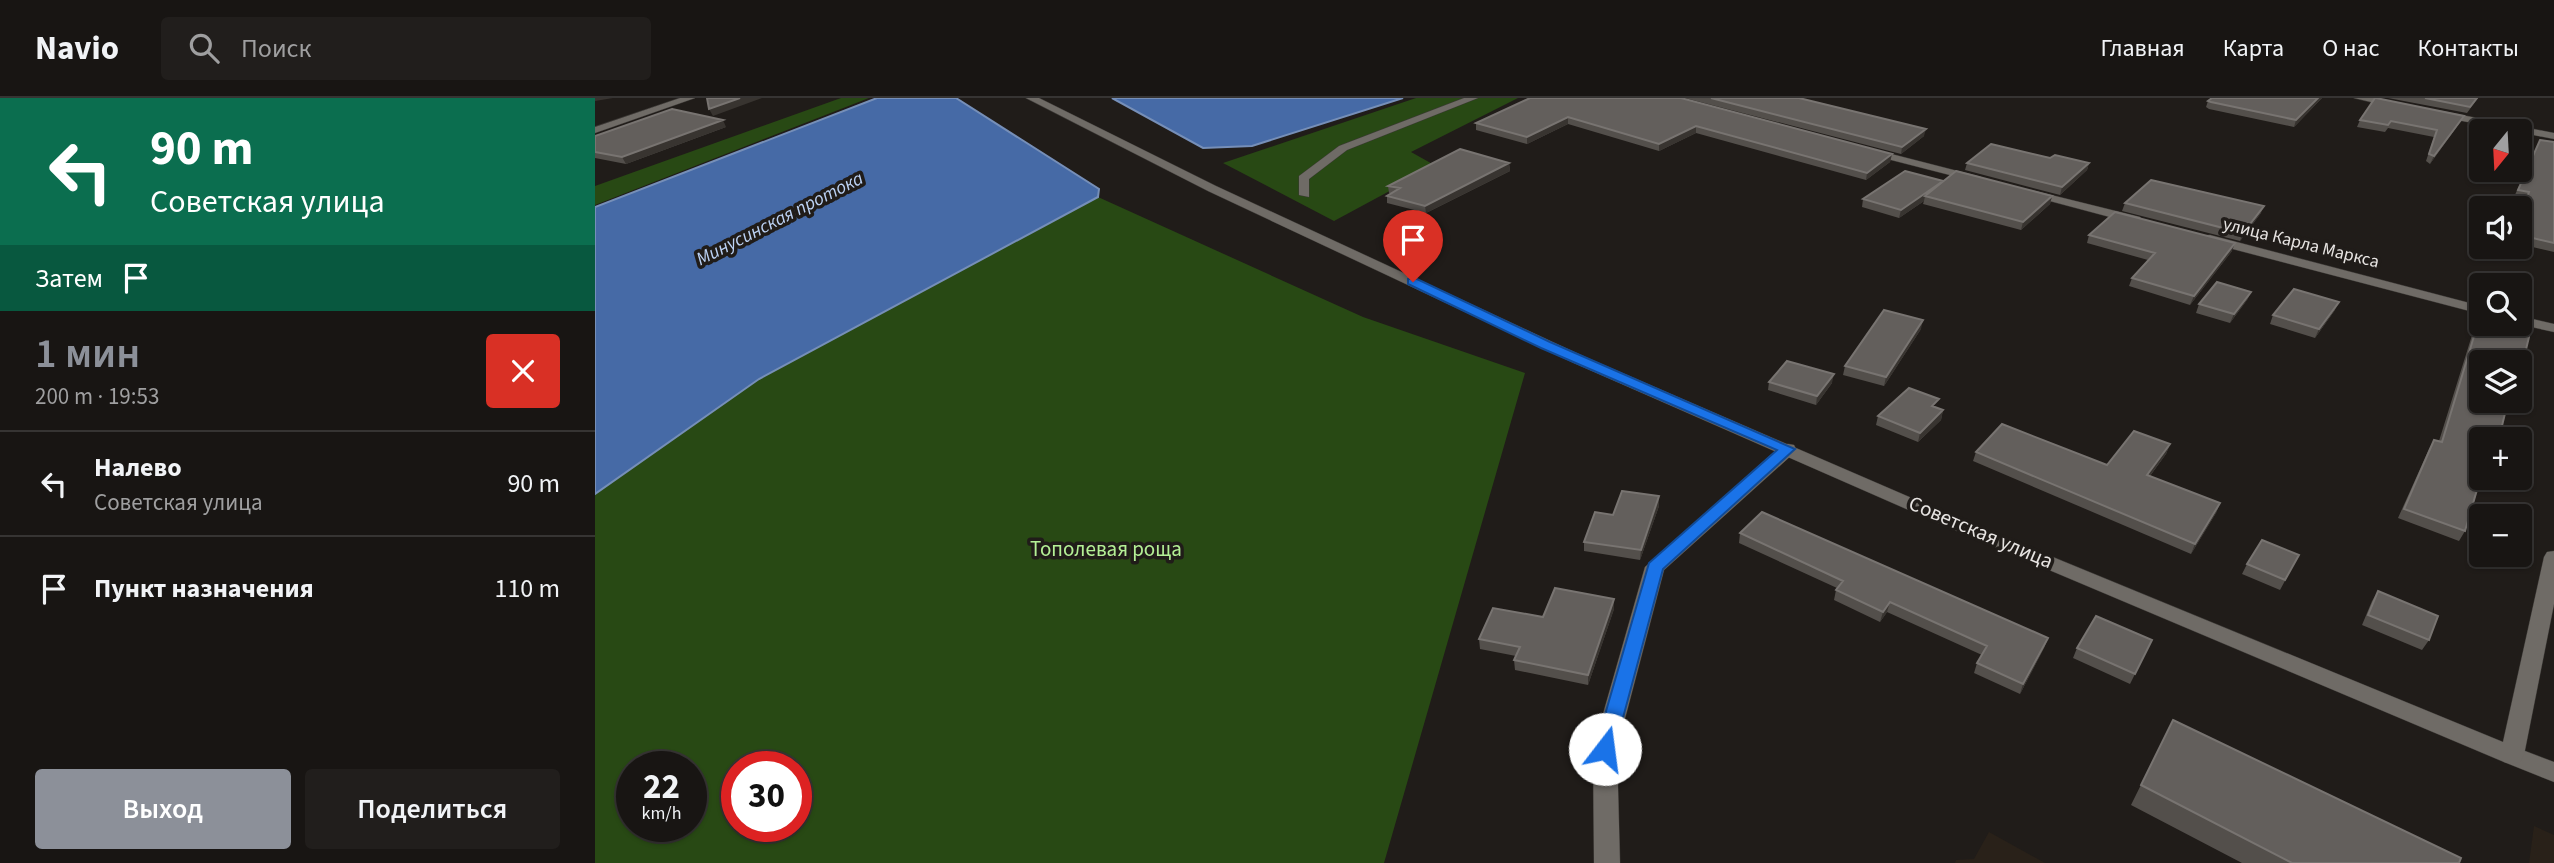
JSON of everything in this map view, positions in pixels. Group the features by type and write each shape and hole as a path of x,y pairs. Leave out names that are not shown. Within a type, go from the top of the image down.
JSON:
{"street":[{"path":"595,130 690,98"},
{"name":"Советская улица","path":"1031,98 1200,185 1545,345 2172,614 2554,772"},
{"path":"1305,195 1303,178 1343,148 1473,98"},
{"path":"2359,98 2411,108"},
{"path":"2424,111 2554,136"},
{"path":"1851,147 1985,181"},
{"path":"2012,188 2146,223"},
{"name":"улица Карла Маркса","path":"2200,237 2469,307"},
{"path":"2532,323 2554,328"},
{"path":"1607,863 1605,749 1655,567 1788,449"},
{"path":"2512,755 2554,557"}],"shaded area":[{"path":"2534,826 2554,835 2554,863 2529,863"},
{"path":"1989,832 2045,863 1955,863 1956,860 1974,859"}],"green space":[{"path":"841,98 869,98 595,205 595,186"},
{"path":"1416,98 1518,98 1411,152 1436,166 1334,221 1223,163"},
{"name":"Тополевая роща","path":"1098,197 1363,317 1525,373 1384,863 595,863 595,494 759,379"}],"water":[{"name":"Минусинская протока","path":"877,98 956,98 1099,189 1098,197 759,379 595,494 595,207"},
{"path":"1112,98 1403,98 1252,146 1203,148"}],"building":[{"path":"707,98 740,98 709,109"},
{"path":"1530,98 1681,98 1892,154 1867,173 1696,126 1659,144 1568,117 1527,137 1476,123"},
{"path":"1711,98 1799,98 1926,129 1902,147"},
{"path":"2212,98 2318,98 2296,120 2208,101"},
{"path":"2375,98 2464,116 2434,156 2429,154 2437,130 2391,121 2388,125 2360,120"},
{"path":"2425,98 2477,98 2470,107"},
{"path":"672,109 723,120 622,157 595,152 595,136"},
{"path":"2540,140 2554,142 2554,243 2532,238 2532,196 2527,196 2529,192 2518,190 2522,182 2532,182 2532,158"},
{"path":"1991,144 2050,158 2055,155 2089,163 2062,187 1967,163"},
{"path":"1460,149 1509,163 1425,206 1387,196 1400,188 1388,186"},
{"path":"1905,171 1943,181 1901,210 1863,199"},
{"path":"1956,171 2052,196 2023,222 1925,196"},
{"path":"2151,180 2264,206 2243,233 2125,203"},
{"path":"2115,212 2235,243 2194,296 2132,278 2155,253 2089,235"},
{"path":"2217,282 2251,292 2234,314 2199,304"},
{"path":"2294,289 2339,302 2319,329 2273,315"},
{"path":"1884,310 1923,320 1886,377 1845,366"},
{"path":"2474,336 2529,337 2526,350 2470,350"},
{"path":"2469,353 2469,413 2505,413 2502,427 2469,427 2469,490 2477,490 2473,504 2469,504 2465,531 2404,509 2434,440 2442,442"},
{"path":"1787,361 1834,374 1817,396 1769,382"},
{"path":"1909,388 1939,399 1932,406 1943,410 1920,433 1878,416"},
{"path":"2002,424 2107,465 2134,431 2170,444 2147,475 2220,503 2195,544 1976,452"},
{"path":"1622,491 1659,496 1641,550 1584,542 1595,512 1613,515"},
{"path":"1762,512 2048,638 2023,684 1977,663 1987,646 1890,602 1883,612 1836,590 1843,581 1740,533"},
{"path":"2262,540 2299,555 2285,580 2247,564"},
{"path":"1555,588 1614,599 1588,675 1514,660 1520,647 1479,639 1493,608 1543,617"},
{"path":"2378,591 2438,616 2429,640 2368,615"},
{"path":"2096,616 2152,640 2135,674 2077,648"},
{"path":"2173,720 2461,858 2459,863 2292,863 2141,785"}],"route":[{"path":"1413,282 1545,345 1788,449 1655,567 1605,749"}]}
